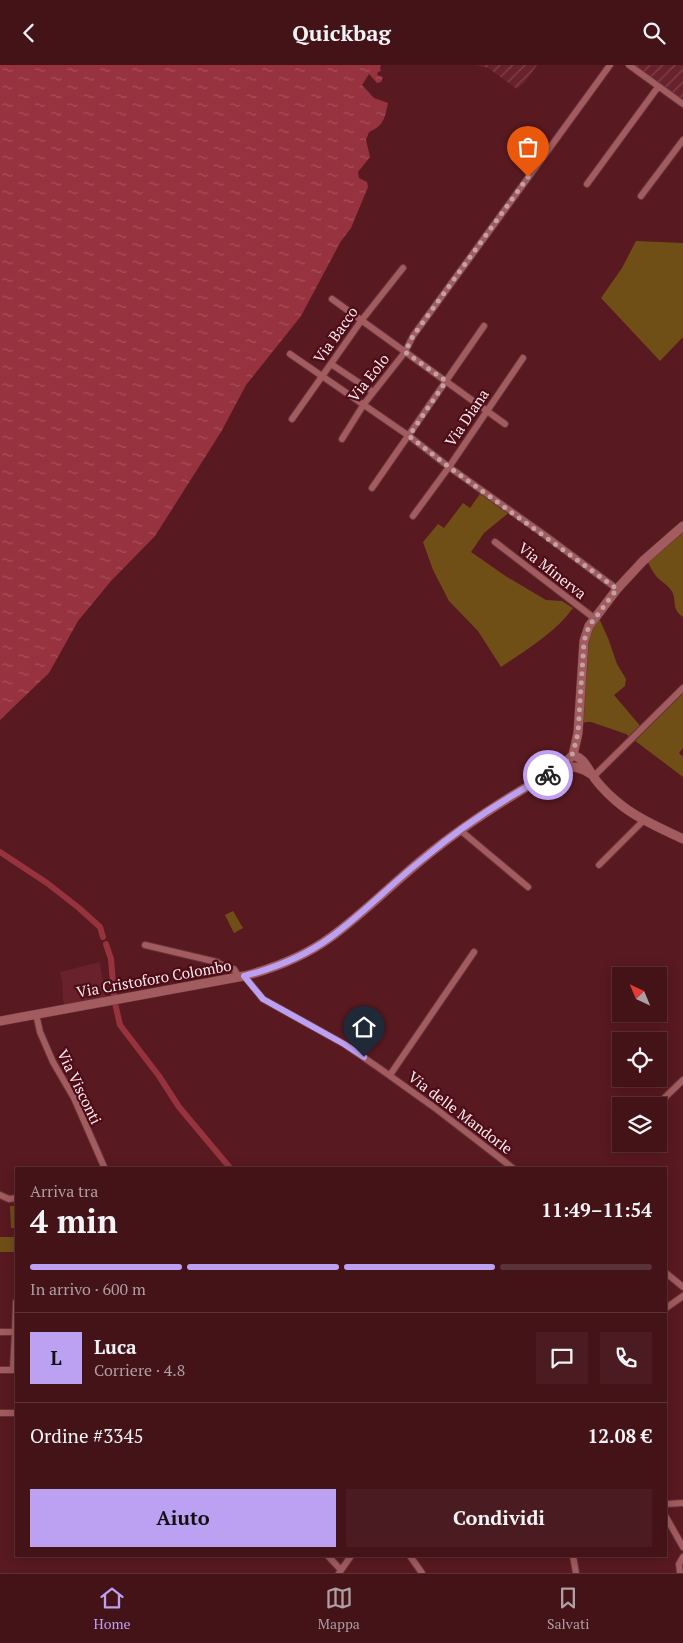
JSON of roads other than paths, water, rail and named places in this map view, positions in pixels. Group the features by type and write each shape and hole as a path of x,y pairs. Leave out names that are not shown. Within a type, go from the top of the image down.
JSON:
{"main road":[{"path":"683,525 643,561 617,589 589,626 584,641 578,733 572,755 580,757 584,765 614,799 628,811 683,839"},
{"path":"578,733 584,765"},
{"name":"Via Cristoforo Colombo","path":"0,1021 242,977 282,964 330,938 423,858 460,830 509,797 561,767 572,755"},
{"path":"561,767 584,765"}],"street":[{"name":"Via Eolo","path":"342,439 364,404 405,352 413,336 610,65"},
{"path":"629,65 683,104"},
{"path":"587,184 658,87"},
{"path":"641,196 683,140"},
{"name":"Via Bacco","path":"292,419 361,321 403,268"},
{"path":"332,299 505,424"},
{"path":"372,488 484,327"},
{"path":"290,354 409,436 617,589"},
{"name":"Via Diana","path":"413,516 449,467 523,357"},
{"path":"331,364 373,392"},
{"name":"Via Minerva","path":"495,542 594,618"},
{"path":"593,775 683,688"},
{"path":"600,865 644,820"},
{"path":"460,830 528,887"},
{"name":"Via delle Mandorle","path":"145,945 217,961 229,969 234,969 263,999 344,1044 390,1075 511,1167"},
{"path":"390,1075 474,952"},
{"name":"Via Visconti","path":"36,1014 40,1032 53,1062 74,1098 103,1167"},
{"path":"666,1097 682,1082"},
{"path":"0,1195 9,1199 15,1199"},
{"path":"667,1274 683,1287"},
{"path":"667,1307 683,1296"},
{"path":"0,1332 15,1332 15,1370 0,1370"},
{"path":"0,1413 15,1413"},
{"path":"667,1504 683,1503"},
{"path":"667,1519 683,1547"},
{"path":"329,1557 340,1571 351,1557"},
{"path":"411,1557 422,1573"},
{"path":"574,1557 576,1573"},
{"path":"680,1573 679,1564 683,1557"}],"water":[{"path":"0,65 381,65 381,71 377,75 383,77 381,82 377,83 369,74 362,85 374,98 388,103 385,117 381,124 369,132 366,140 370,157 358,172 359,178 367,182 368,187 351,228 341,241 301,316 246,385 221,432 155,536 111,581 78,621 49,673 0,720"}],"waterway":[{"path":"0,852 47,883 79,908 100,927 103,937"},
{"path":"106,944 111,959 114,996"},
{"path":"115,1003 120,1025 159,1076 179,1107 229,1167"}]}
